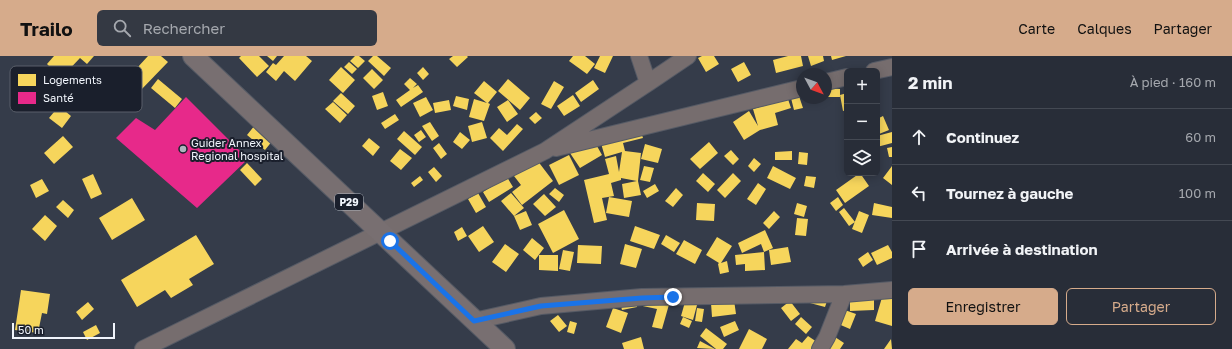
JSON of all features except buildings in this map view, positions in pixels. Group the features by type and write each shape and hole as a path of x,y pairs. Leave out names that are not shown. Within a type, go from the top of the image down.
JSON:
{"main road":[{"name":"P29","path":"193,56 505,349"}],"street":[{"path":"639,56 648,83"},
{"path":"143,349 545,151 688,56"},
{"path":"880,70 892,67"},
{"path":"832,81 844,78"},
{"path":"545,151 796,89"},
{"path":"474,321 541,306 642,298 844,294 892,290"},
{"path":"820,349 827,337 844,294"}],"place":[{"name":"Guider Annex Regional hospital","path":"183,149"}],"route":[{"path":"390,241 474,321 541,306 673,297"}]}
